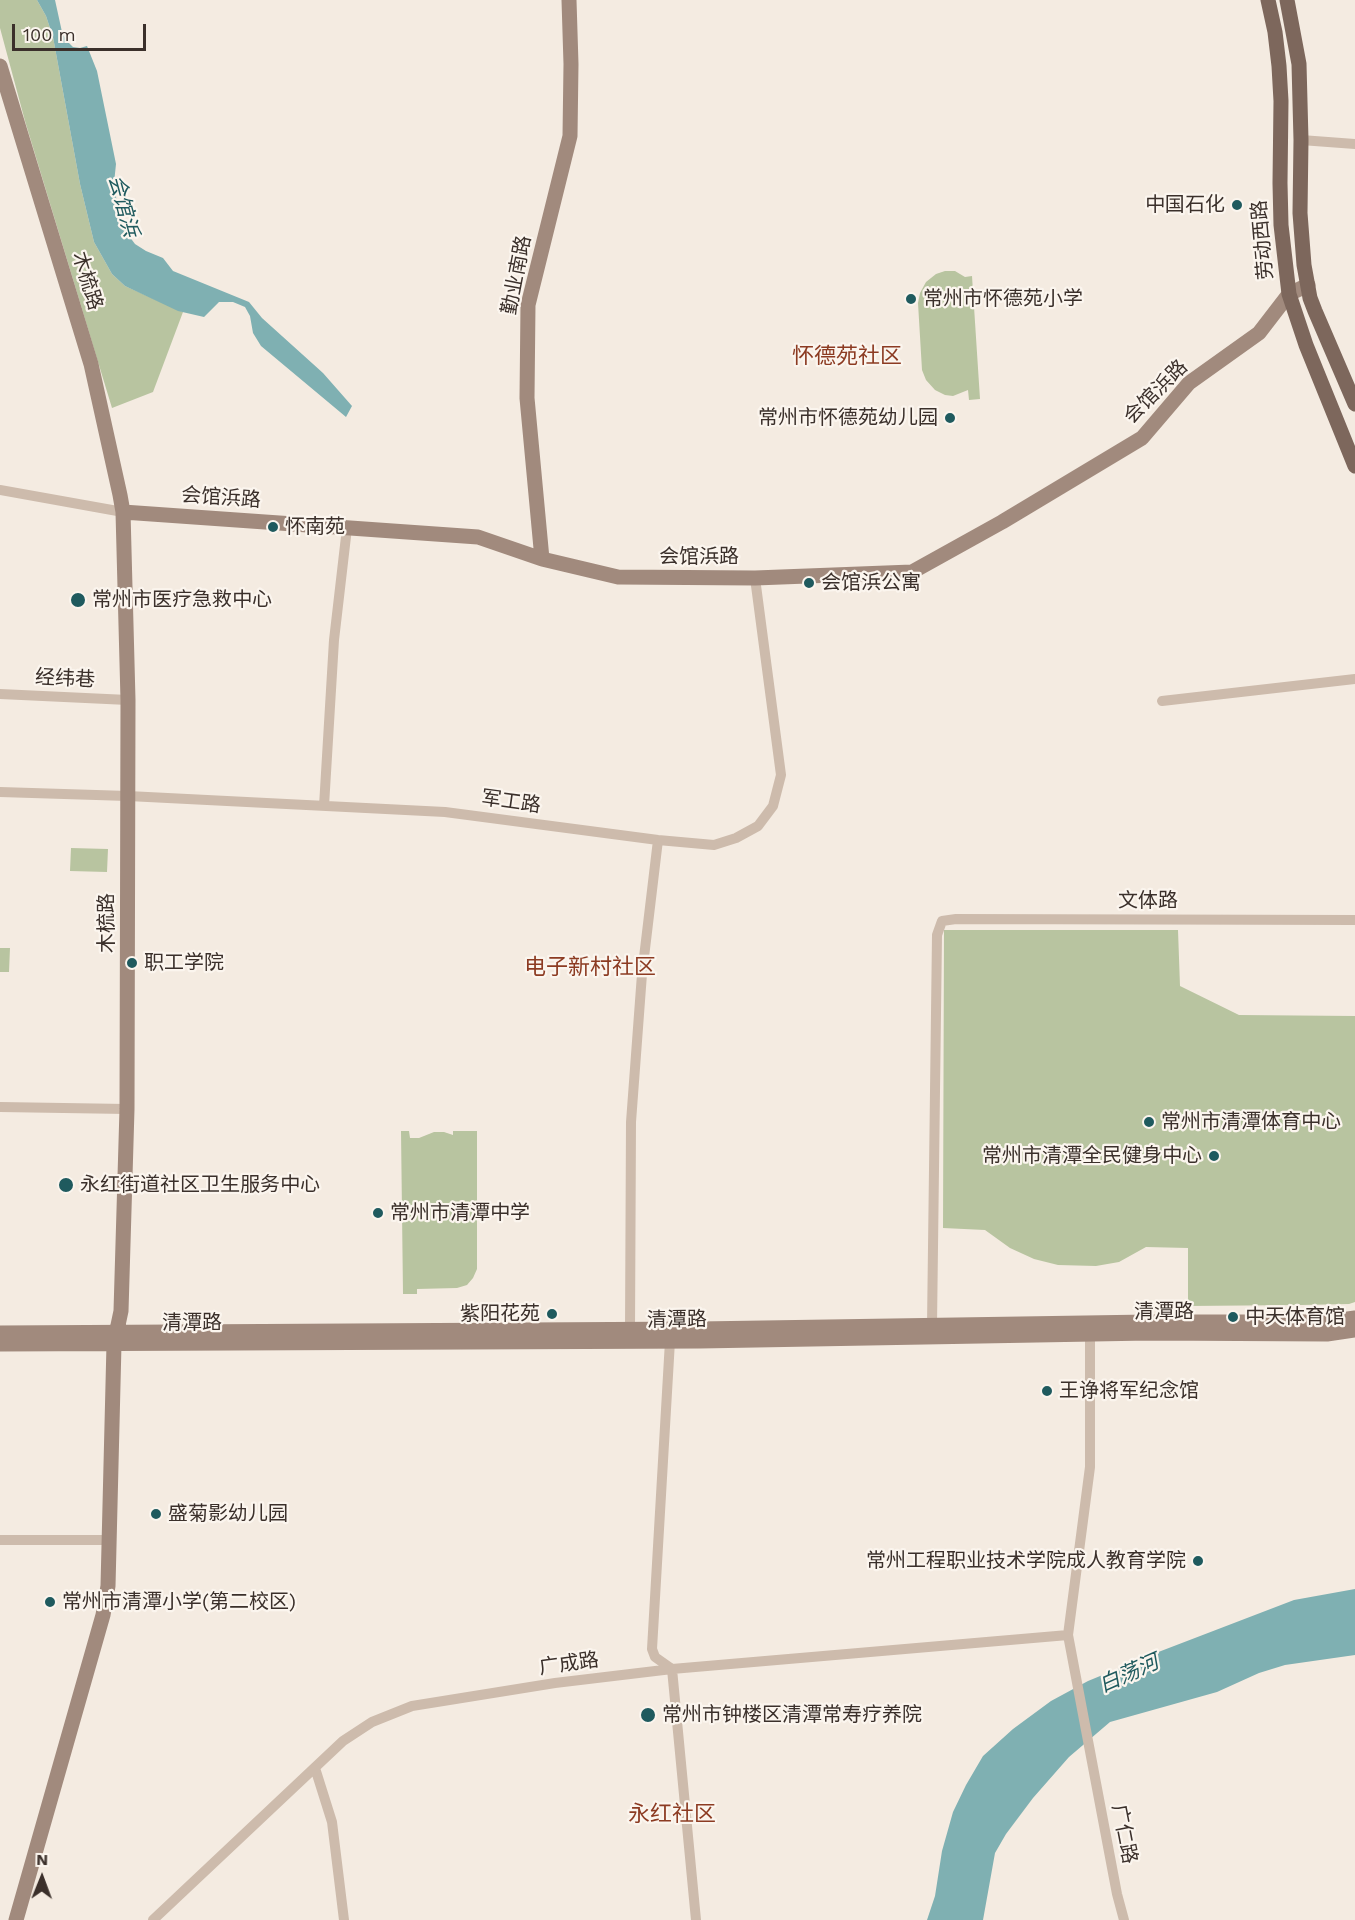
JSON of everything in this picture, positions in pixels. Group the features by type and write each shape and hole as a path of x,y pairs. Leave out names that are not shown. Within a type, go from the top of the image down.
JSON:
{"main road":[{"name":"劳动西路","path":"1268,0 1279,66 1281,225 1289,294 1306,345 1355,466"},
{"name":"劳动西路","path":"1287,0 1299,64 1300,213 1308,285 1315,311 1355,404"}],"street":[{"name":"勤业南路","path":"542,559 527,398 528,305 570,136 569,0"},
{"name":"木梳路","path":"0,66 91,364 123,512 128,700 127,1109 121,1311 115,1339 108,1586 103,1615 16,1920"},
{"name":"木梳路","path":"0,96 92,398 114,496 123,512"},
{"path":"1301,140 1355,144"},
{"name":"会馆浜路","path":"0,490 123,512 478,537 542,559 618,577 755,578 912,572 1002,522 1142,438 1189,383 1259,333 1289,294 1308,285"},
{"path":"324,806 334,640 347,528"},
{"name":"军工路","path":"0,792 445,812 658,840 714,845 736,838 758,826 773,806 781,775 755,578"},
{"path":"1162,701 1355,679"},
{"name":"经纬巷","path":"0,694 128,700"},
{"path":"630,1329 631,1122 642,974 658,840"},
{"name":"文体路","path":"932,1325 937,935 942,921 956,919 1355,920"},
{"path":"0,1107 127,1109"},
{"name":"清潭路","path":"0,1333 115,1339 670,1341 1326,1323 1355,1318"},
{"name":"清潭路","path":"0,1344 115,1339 932,1325 1327,1334 1355,1330"},
{"name":"广仁路","path":"1090,1328 1090,1467 1068,1635 1117,1894 1124,1920"},
{"path":"670,1341 652,1649 656,1657 672,1669 696,1920"},
{"path":"0,1540 109,1540"},
{"name":"广成路","path":"153,1920 343,1741 372,1722 412,1706 555,1683 672,1669 1068,1635"},
{"path":"315,1768 332,1822 344,1920"}],"green space":[{"path":"0,0 37,0 46,16 53,37 80,184 94,242 112,274 125,286 183,312 153,392 112,408 25,121 0,28"},
{"path":"955,271 965,277 972,276 980,399 969,400 968,390 953,396 935,390 926,380 922,370 918,303 920,293 926,282 936,274"},
{"path":"71,848 108,849 107,872 70,871"},
{"name":"常州市清潭体育中心","path":"944,930 1178,930 1180,986 1239,1015 1355,1016 1355,1302 1349,1304 1188,1306 1188,1248 1146,1247 1119,1262 1096,1266 1058,1265 1034,1259 1010,1248 985,1230 943,1228"},
{"path":"0,948 10,948 9,972 0,972"},
{"path":"401,1131 409,1131 410,1138 419,1138 434,1132 453,1135 453,1131 477,1131 477,1269 467,1285 457,1288 417,1289 417,1294 403,1294"}],"water":[{"path":"37,0 55,0 66,40 73,47 87,46 97,71 116,164 114,183 120,224 135,244 163,258 173,271 249,302 262,318 323,373 352,406 346,417 261,346 253,333 250,316 245,307 233,302 219,302 204,317 178,311 125,286 112,274 94,242 80,184 53,37 46,16"},
{"name":"白荡河","path":"1355,1589 1355,1655 1285,1665 1259,1673 1217,1692 1110,1722 1069,1757 1033,1798 1006,1834 995,1853 983,1920 927,1920 935,1896 942,1851 953,1812 983,1756 1013,1729 1051,1701 1088,1681 1161,1651 1294,1600"}],"place":[{"name":"中国石化","path":"1237,205"},
{"name":"常州市怀德苑小学","path":"911,299"},
{"name":"常州市怀德苑幼儿园","path":"950,418"},
{"name":"怀南苑","path":"273,527"},
{"name":"会馆浜公寓","path":"809,583"},
{"name":"常州市医疗急救中心","path":"78,600"},
{"name":"职工学院","path":"132,963"},
{"name":"常州市清潭体育中心","path":"1149,1122"},
{"name":"常州市清潭全民健身中心","path":"1214,1156"},
{"name":"永红街道社区卫生服务中心","path":"66,1185"},
{"name":"常州市清潭中学","path":"378,1213"},
{"name":"紫阳花苑","path":"552,1314"},
{"name":"中天体育馆","path":"1233,1317"},
{"name":"王诤将军纪念馆","path":"1047,1391"},
{"name":"盛菊影幼儿园","path":"156,1514"},
{"name":"常州工程职业技术学院成人教育学院","path":"1198,1561"},
{"name":"常州市清潭小学(第二校区)","path":"50,1602"},
{"name":"常州市钟楼区清潭常寿疗养院","path":"648,1715"}],"district":[{"name":"怀德苑社区","path":"847,357"},
{"name":"电子新村社区","path":"590,968"},
{"name":"永红社区","path":"672,1815"}],"water label":[{"name":"会馆浜","path":"123,206"}]}
